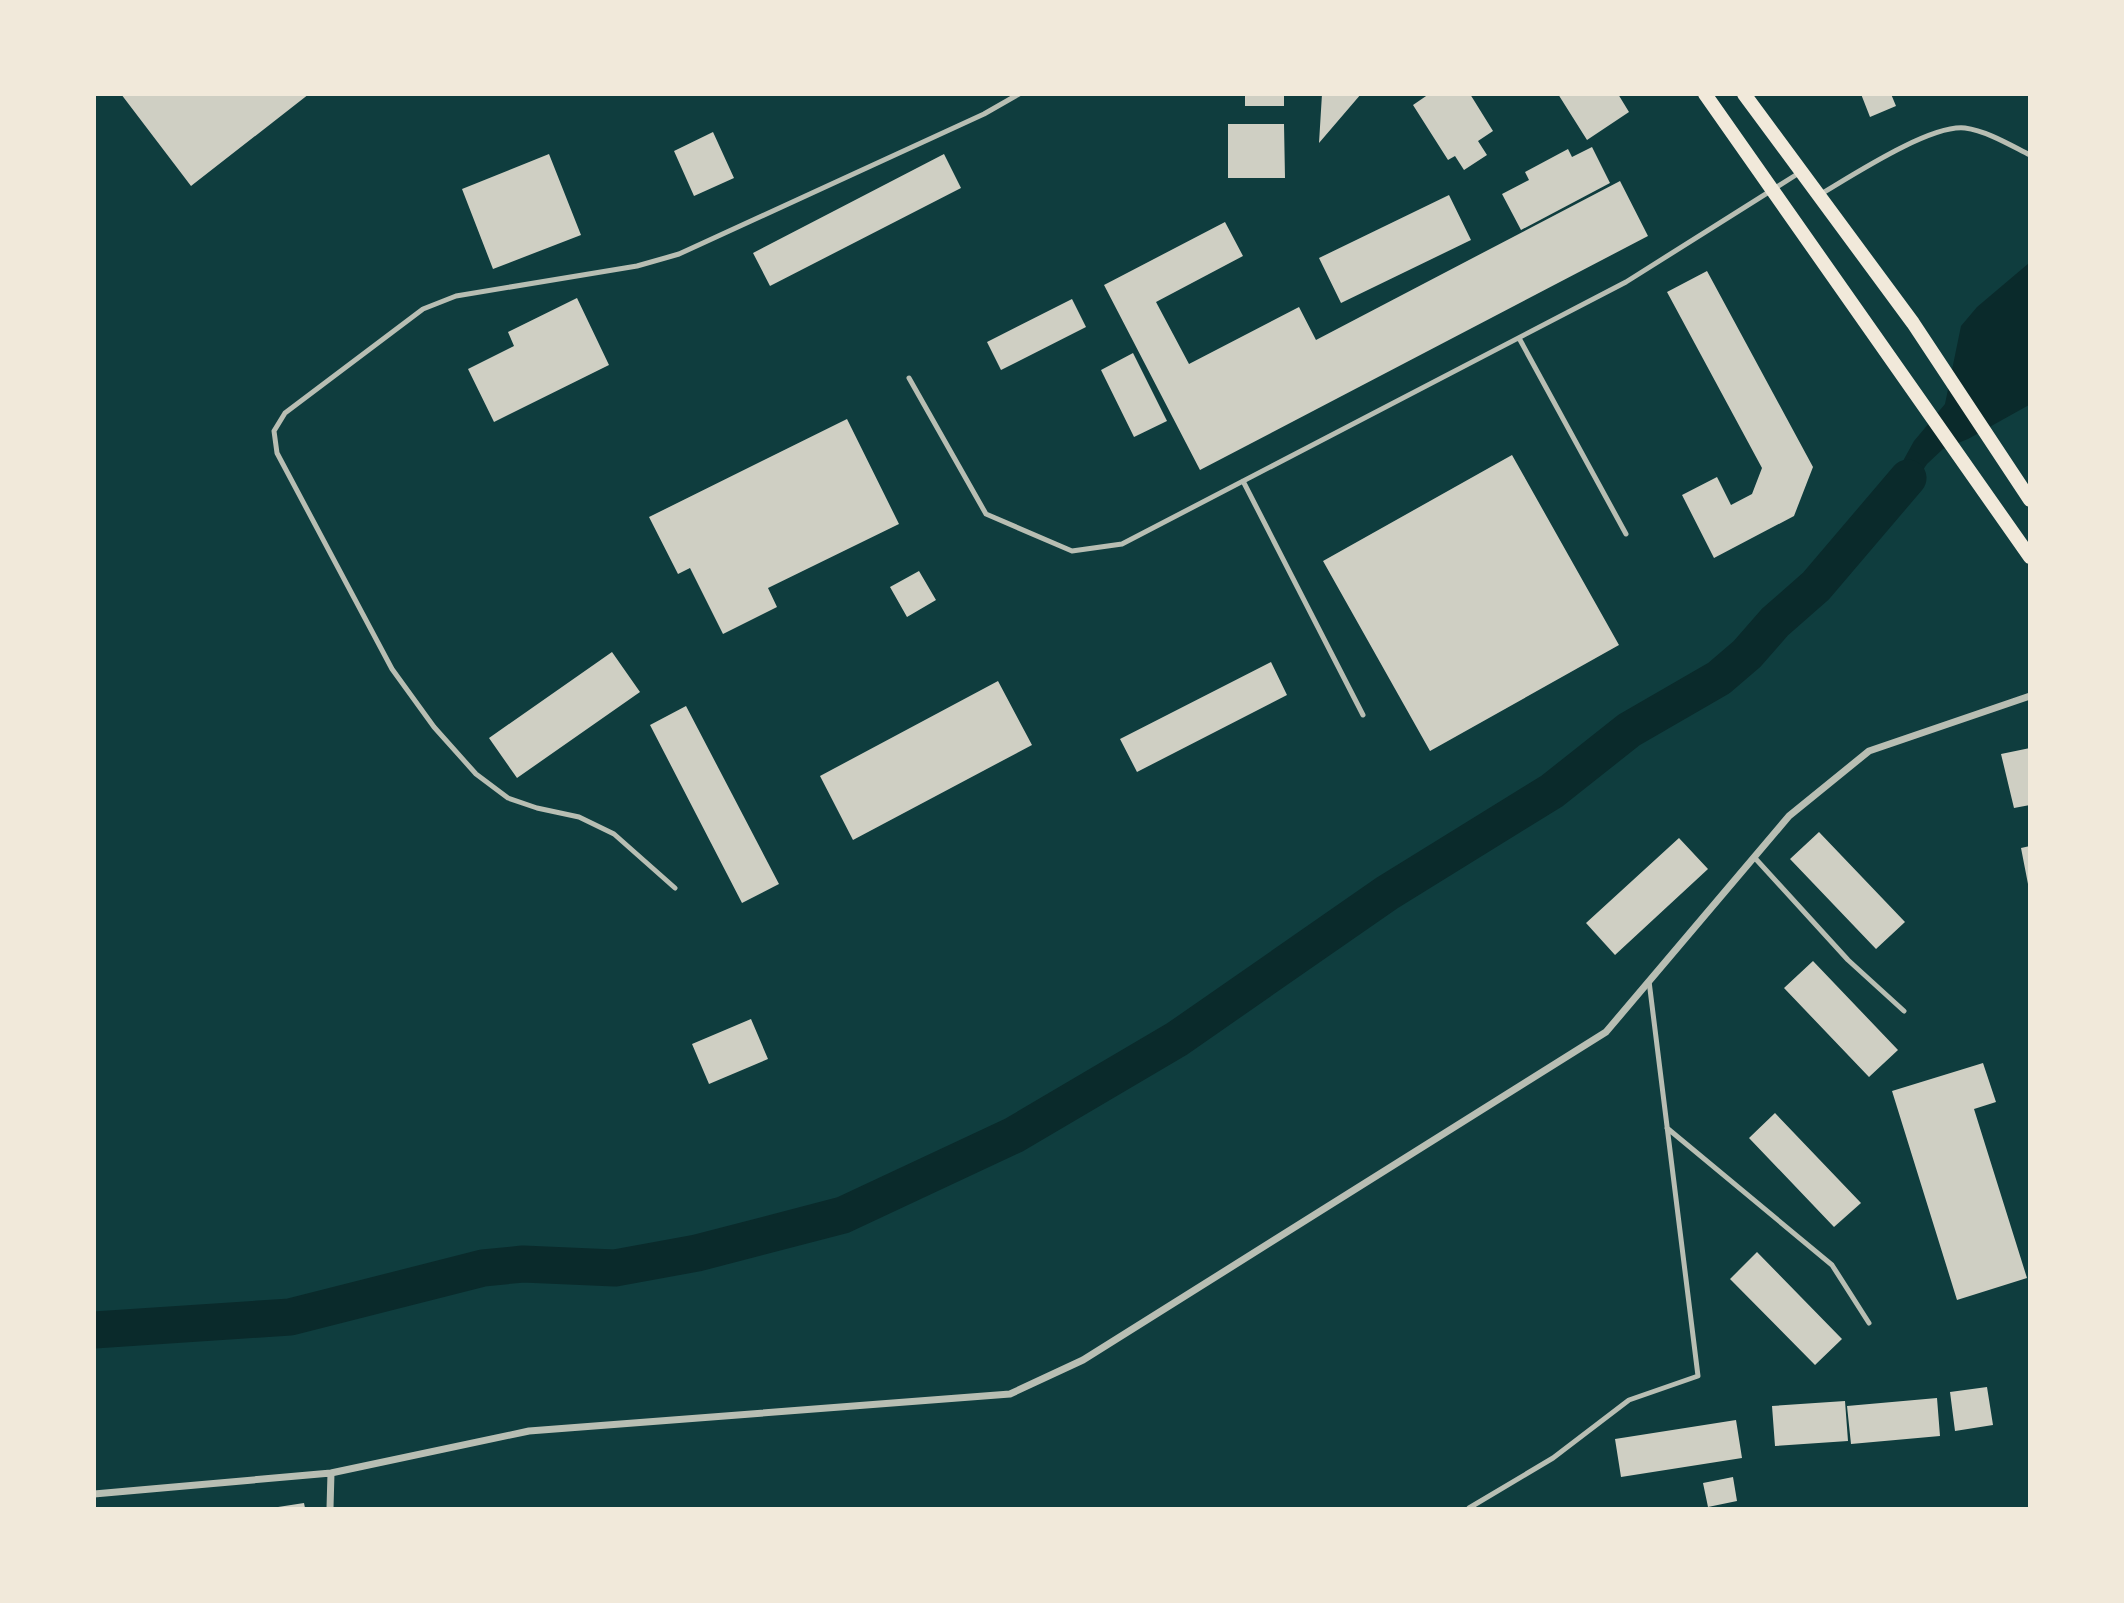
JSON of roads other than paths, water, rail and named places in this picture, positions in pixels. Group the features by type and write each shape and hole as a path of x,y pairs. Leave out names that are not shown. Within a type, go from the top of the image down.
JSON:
{"main road":[{"path":"1704,94 2029,557"},
{"path":"1744,94 1913,323 2029,500"}],"street":[{"path":"94,1494 331,1473 529,1431 1010,1394 1083,1360 1606,1032 1789,816 1869,751 2029,696"},
{"path":"330,1508 331,1473"}],"lane":[{"path":"675,888 614,834 579,817 537,808 508,798 476,774 442,737 393,669 277,453 274,431 285,413 423,309 456,296 637,266 679,254 984,114 1019,94"},
{"path":"1819,195 1890,153 1933,135 1963,128 1997,138 2029,155"},
{"path":"909,378 986,514 1072,551 1122,544 1626,282 1801,171"},
{"path":"1519,338 1626,534"},
{"path":"1243,481 1363,715"},
{"path":"1754,858 1848,960 1904,1011"},
{"path":"1469,1508 1553,1458 1629,1399 1698,1376 1649,981"},
{"path":"1667,1128 1832,1265 1869,1323"}],"water":[{"path":"2029,263 2029,405 1968,439 1943,449 1927,464 1886,525 1870,506 1893,479 1914,441 1945,404 1961,326 1977,307"}],"waterway":[{"path":"94,1330 290,1317 483,1268 523,1264 615,1268 697,1253 843,1215 1014,1135 1177,1039 1387,893 1552,791 1629,730 1719,678 1816,586 1908,478"}]}
